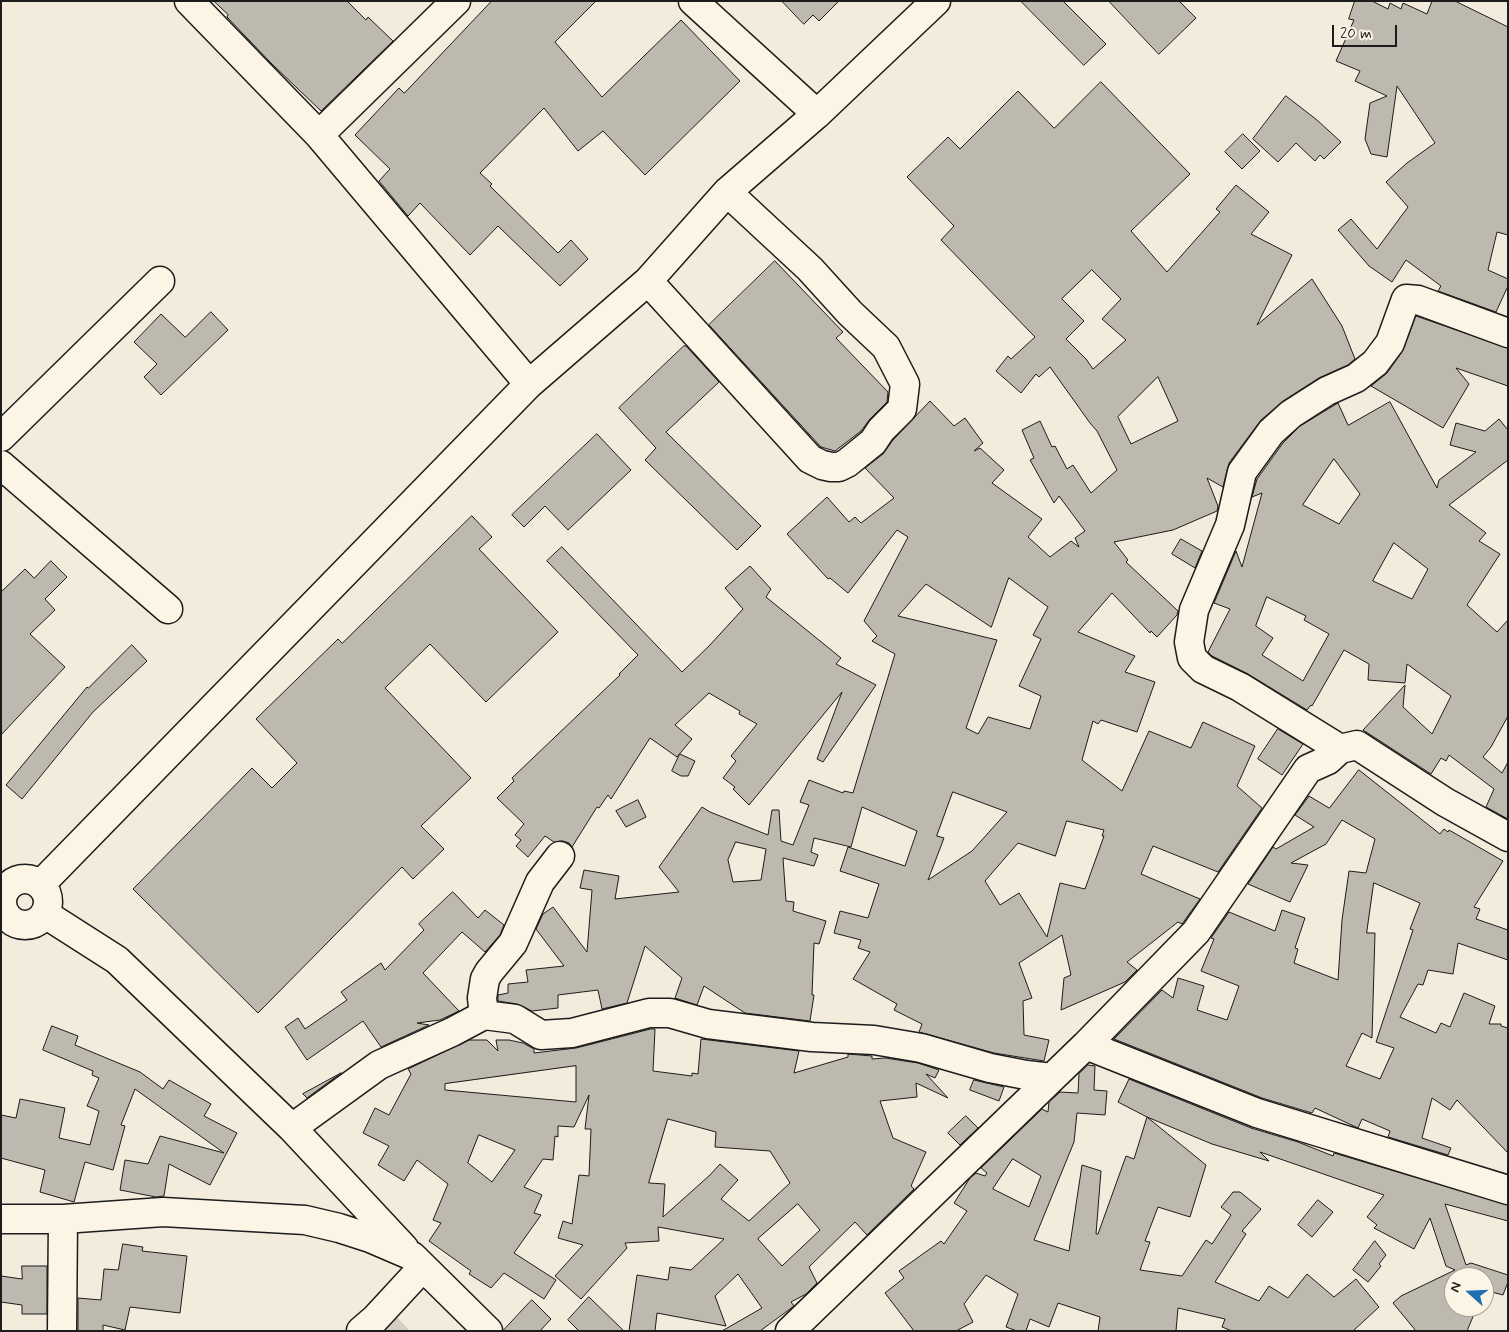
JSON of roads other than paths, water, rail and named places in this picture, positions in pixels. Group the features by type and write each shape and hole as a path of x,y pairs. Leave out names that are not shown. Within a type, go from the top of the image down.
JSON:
{"street":[{"path":"190,1 320,135 529,384"},
{"path":"320,135 456,1"},
{"path":"693,1 817,114"},
{"path":"40,885 529,384 648,281 727,192 817,114 936,1"},
{"path":"648,281 810,459 822,465 839,467 873,442 881,430 902,409 906,384 886,348 850,313 810,269 727,192"},
{"path":"1,437 160,281"},
{"path":"1340,749 1240,687 1204,669 1192,658 1189,642 1194,610 1230,525 1242,472 1270,432 1291,414 1327,391 1356,378 1375,363 1390,343 1406,299 1418,300 1508,333"},
{"path":"1,465 168,608"},
{"path":"790,1331 1086,1045 1196,932 1308,768 1328,760 1340,749 1357,745 1445,802 1508,837"},
{"path":"484,1015 482,998 485,979 513,943 540,882 560,856"},
{"path":"27,878 40,885 48,898 45,914 39,921 30,925 20,926 12,922 4,915 1,906 3,892 13,881 27,878"},
{"path":"45,914 117,960 292,1128 417,1261 488,1331"},
{"path":"292,1128 379,1065 452,1032 484,1015 515,1019 541,1035 572,1034 649,1013 670,1013 708,1024 812,1037 874,1040 921,1048 990,1068 1052,1078"},
{"path":"1086,1045 1257,1113 1508,1190"},
{"path":"1,1219 63,1220 163,1212 305,1220 370,1238 417,1261"},
{"path":"62,1331 63,1220"},
{"path":"361,1331 375,1319 417,1261"}]}
